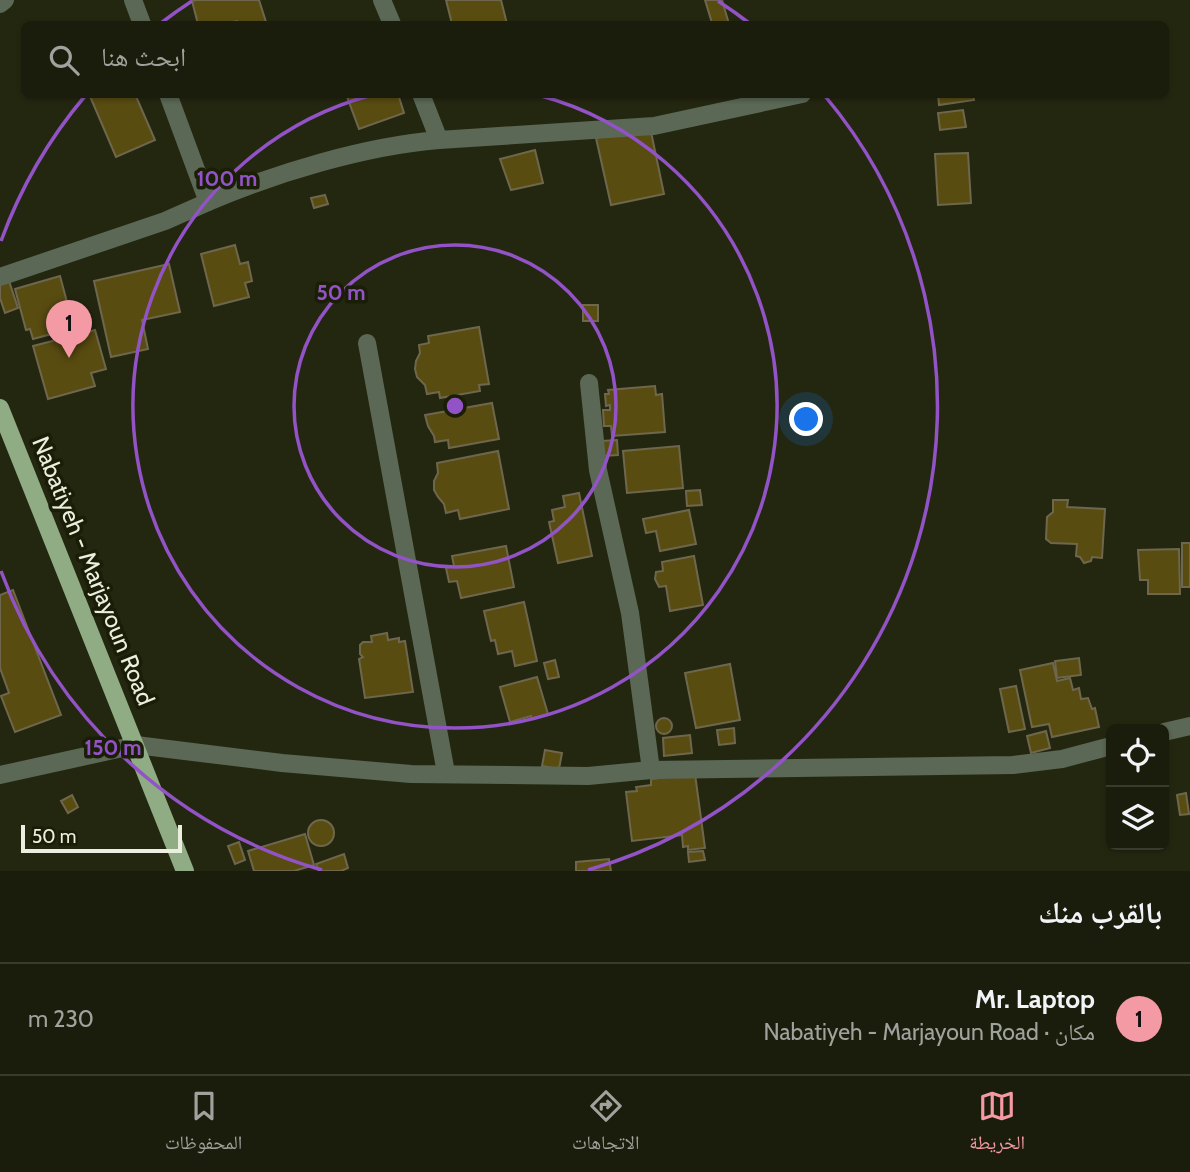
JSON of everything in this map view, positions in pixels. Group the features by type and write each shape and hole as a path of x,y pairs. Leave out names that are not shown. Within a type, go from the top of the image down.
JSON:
{"main road":[{"name":"Nabatiyeh - Marjayoun Road","path":"0,408 185,871"}],"street":[{"path":"0,5 5,0"},
{"path":"133,0 141,21"},
{"path":"382,0 391,21"},
{"path":"169,98 208,202"},
{"path":"423,98 439,140"},
{"path":"0,277 165,221 253,184 368,151 439,140 654,126 784,98"},
{"path":"367,342 446,773"},
{"path":"589,383 598,470 630,614 651,770"},
{"path":"1169,731 1190,726"},
{"path":"0,775 136,745 327,768 411,774 588,776 651,770 1013,765 1062,759 1106,747"}],"building":[{"path":"259,0 266,21 197,21 192,1"},
{"path":"446,0 501,0 506,21 451,21"},
{"path":"705,0 722,0 728,21 711,21"},
{"path":"91,98 137,98 155,140 116,157"},
{"path":"347,98 399,98 404,113 359,129"},
{"path":"938,98 974,98 974,100 939,105"},
{"path":"963,110 966,127 940,130 938,113"},
{"path":"650,127 664,194 611,205 596,138"},
{"path":"535,150 543,183 511,190 500,159"},
{"path":"968,153 971,203 938,205 935,154"},
{"path":"325,195 328,204 314,208 311,198"},
{"path":"235,245 240,264 248,262 252,281 245,283 249,297 214,306 201,254"},
{"path":"169,264 180,312 142,320 148,349 111,357 94,281"},
{"path":"60,276 74,328 33,339 30,329 26,330 15,289"},
{"path":"8,278 18,308 5,313 0,298 0,280"},
{"path":"583,305 598,305 598,321 583,321"},
{"path":"479,327 489,384 479,385 480,391 440,398 439,392 427,394 415,369 420,353 419,345 429,343 428,336"},
{"path":"95,330 106,369 91,373 95,386 48,399 33,346"},
{"path":"655,386 656,395 662,394 665,432 612,436 611,426 604,426 603,410 610,410 610,405 606,406 605,394 609,394 608,390"},
{"path":"492,403 499,439 449,448 448,440 435,442 425,415"},
{"path":"617,440 618,455 603,456 602,441"},
{"path":"679,446 683,488 627,493 623,451"},
{"path":"498,451 509,509 460,519 458,510 446,513 444,504 434,490 437,463"},
{"path":"700,490 702,505 687,506 686,491"},
{"path":"579,493 592,556 558,563 549,522 554,521 552,510 565,507 563,496"},
{"path":"1053,500 1068,500 1067,507 1105,509 1102,558 1092,557 1091,561 1084,563 1076,556 1077,544 1051,543 1046,539 1047,517 1053,512"},
{"path":"689,510 696,544 660,551 656,531 646,533 643,519"},
{"path":"1182,543 1190,543 1190,587 1182,587"},
{"path":"506,546 514,587 461,598 457,581 449,582 446,568 454,566 452,556"},
{"path":"1179,549 1180,594 1148,594 1148,580 1140,580 1138,550"},
{"path":"694,556 703,605 670,611 666,586 659,587 655,579 656,572 663,571 662,562"},
{"path":"13,590 61,715 15,732 1,696 9,693 0,668 0,595"},
{"path":"524,602 537,661 515,666 512,651 498,654 495,640 491,641 484,611"},
{"path":"387,633 388,640 399,638 399,642 405,641 413,692 365,698 359,659 363,657 360,654 360,645 363,642 372,642 371,636"},
{"path":"1079,658 1081,675 1057,678 1055,661"},
{"path":"555,660 559,677 548,679 544,663"},
{"path":"1053,663 1057,681 1070,678 1073,690 1079,688 1081,699 1088,698 1092,709 1095,708 1099,727 1052,737 1049,724 1032,727 1020,670"},
{"path":"730,664 740,720 696,728 685,673"},
{"path":"537,677 548,714 510,722 500,687"},
{"path":"1016,686 1025,729 1009,732 1000,689"},
{"path":"664,718 672,726 664,734 656,726"},
{"path":"734,728 735,743 719,745 717,730"},
{"path":"1046,731 1050,748 1031,753 1027,736"},
{"path":"690,735 692,753 664,756 663,738"},
{"path":"545,750 562,753 559,769 542,766"},
{"path":"695,774 705,848 688,850 688,846 683,847 682,835 632,841 626,792 637,791 636,787 651,785 651,779"},
{"path":"1186,793 1189,814 1180,815 1177,795"},
{"path":"72,795 78,807 68,813 61,801"},
{"path":"321,820 330,824 334,833 330,842 321,846 312,842 308,833 312,824"},
{"path":"305,834 314,865 294,871 254,871 248,851"},
{"path":"239,842 245,860 235,864 228,846"},
{"path":"703,851 705,860 689,862 688,852"},
{"path":"344,854 348,868 341,871 319,871 316,864"},
{"path":"609,859 611,871 576,871 576,862"}],"place":[{"name":"Mr. Laptop","path":"69,358"}]}
